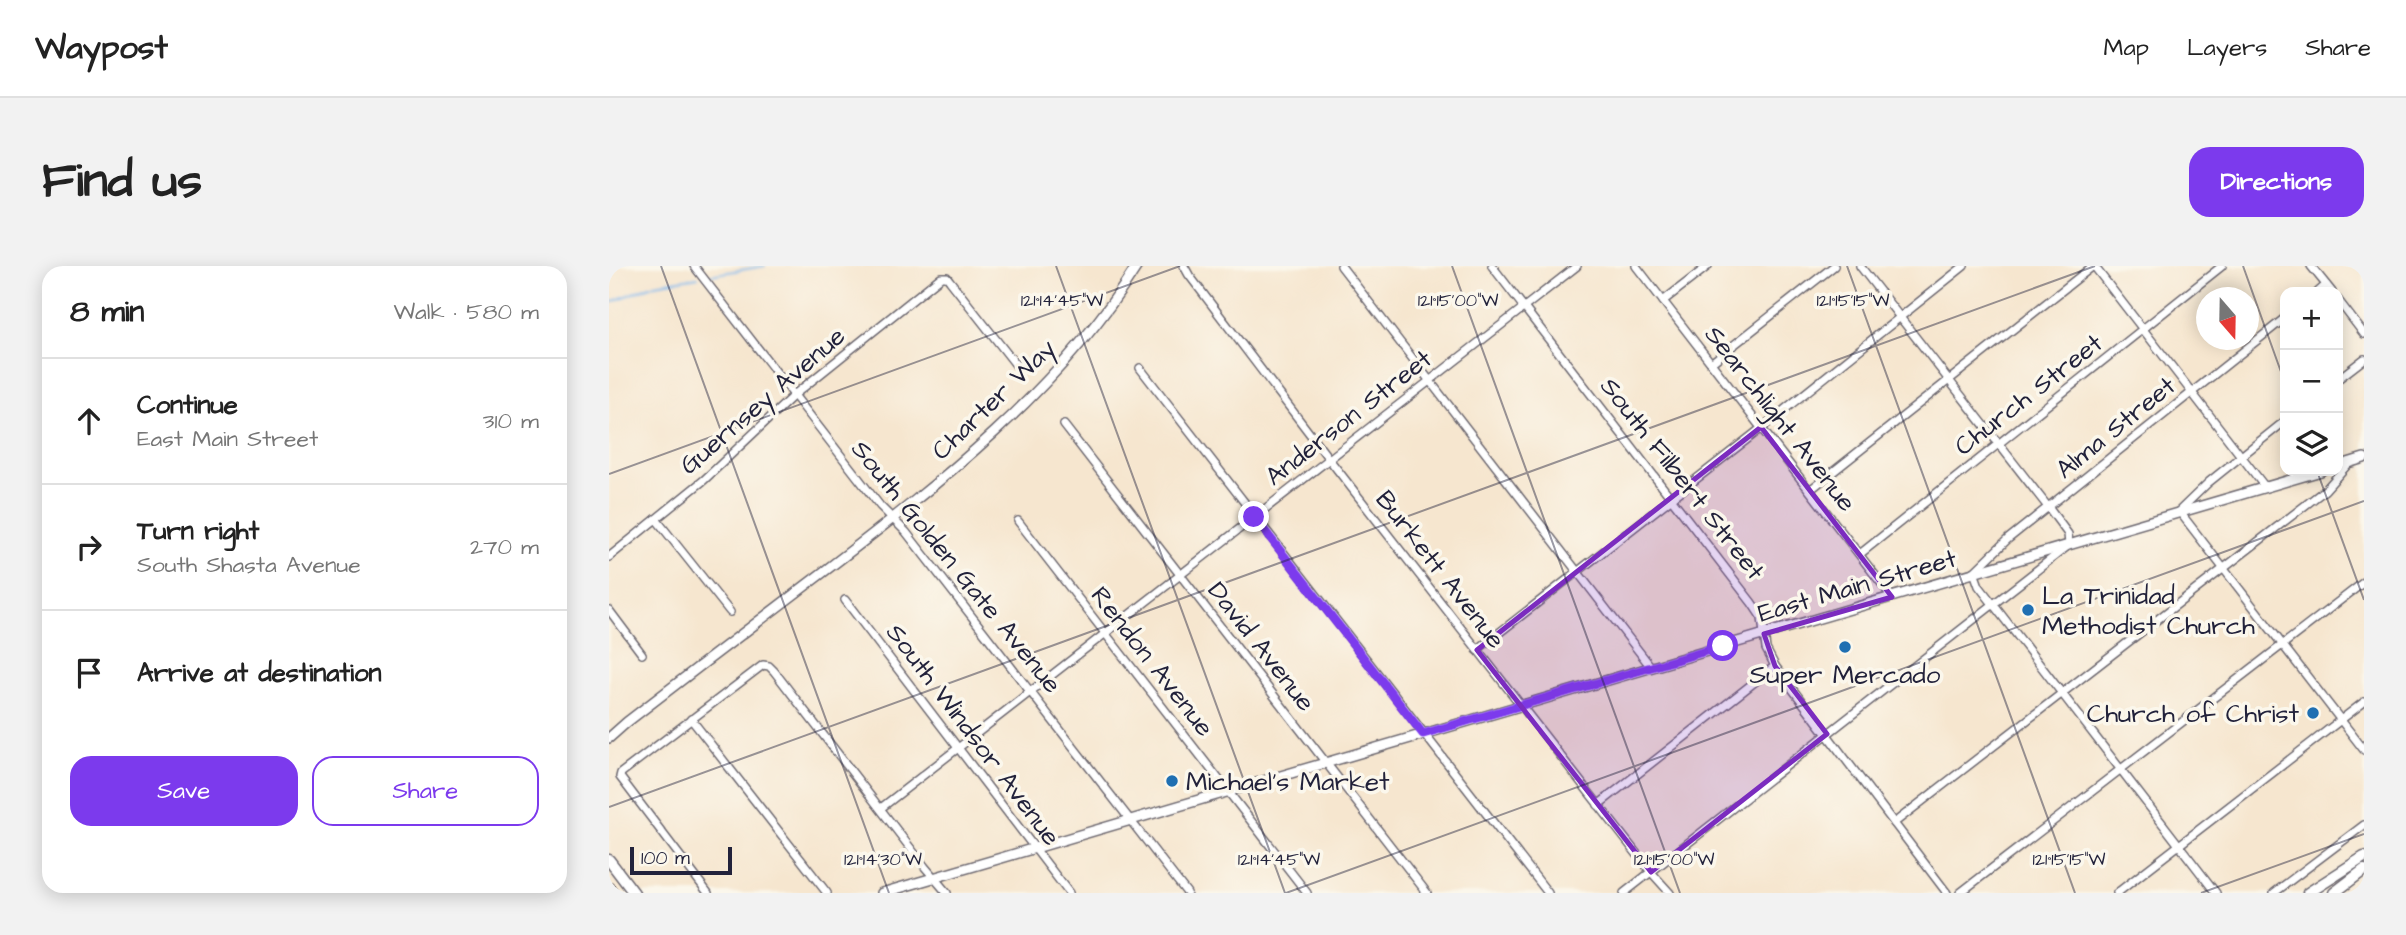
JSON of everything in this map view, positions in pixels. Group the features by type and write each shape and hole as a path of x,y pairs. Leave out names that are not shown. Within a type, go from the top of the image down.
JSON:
{"highway":[{"path":"2308,893 2364,857"},
{"path":"609,860 634,893"},
{"path":"2334,893 2364,870"},
{"path":"609,888 613,893"}],"main road":[{"name":"Charter Way","path":"609,738 893,519 1009,419 1050,377 1112,303 1137,266"},
{"path":"2343,464 2364,458"},
{"name":"East Main Street","path":"882,893 2304,476"}],"street":[{"name":"South Golden Gate Avenue","path":"694,266 880,506 906,532 1187,893"},
{"name":"Burkett Avenue","path":"1184,266 1477,650 1670,893"},
{"path":"1341,266 1651,667"},
{"name":"South Filbert Street","path":"1492,266 1752,603 1762,618 1766,649 1775,666 1947,893"},
{"name":"Anderson Street","path":"881,808 1577,266"},
{"name":"Searchlight Avenue","path":"1636,266 1892,597"},
{"path":"1663,301 1708,266"},
{"path":"1711,363 1834,266"},
{"path":"1624,893 2069,545 2068,534 2048,507 1860,266"},
{"path":"1477,650 1963,266"},
{"path":"1810,490 2093,266 2265,487"},
{"name":"Church Street","path":"1860,554 2222,266"},
{"path":"2311,266 2327,287"},
{"name":"Guernsey Avenue","path":"609,557 704,480 794,395 930,284 943,277 950,281 1016,365"},
{"path":"2343,307 2364,334"},
{"path":"2357,325 2364,319"},
{"name":"Alma Street","path":"1974,572 2008,539 2280,322"},
{"path":"2343,375 2364,359"},
{"path":"1140,368 1548,893"},
{"name":"David Avenue","path":"1065,425 1427,893"},
{"path":"2280,425 2209,482 2179,511 2364,750"},
{"path":"1894,823 2325,490 2350,462"},
{"path":"656,519 730,612"},
{"name":"Rendon Avenue","path":"1018,521 1307,893"},
{"path":"1974,572 1979,586 2217,893"},
{"path":"1960,893 2364,582"},
{"name":"South Windsor Avenue","path":"845,600 1069,893"},
{"path":"609,610 642,654"},
{"path":"708,893 620,777 621,773 757,669 766,665 774,671 947,893"},
{"path":"1598,805 1775,666"},
{"path":"2117,893 2364,702"},
{"path":"691,719 827,893"},
{"path":"2274,893 2364,825"}],"highlighted area":[{"path":"1761,427 1892,597 1764,634 1775,666 1827,734 1651,872 1477,650"}],"waterway":[{"path":"704,276 765,266"},
{"path":"609,303 655,284 698,277"}],"place":[{"name":"La Trinidad Methodist Church","path":"2028,610"},
{"name":"Super Mercado","path":"1845,647"},
{"name":"Church of Christ","path":"2313,713"},
{"name":"Michael's Market","path":"1172,781"}],"route":[{"path":"1254,517 1423,734 1723,646"}]}
